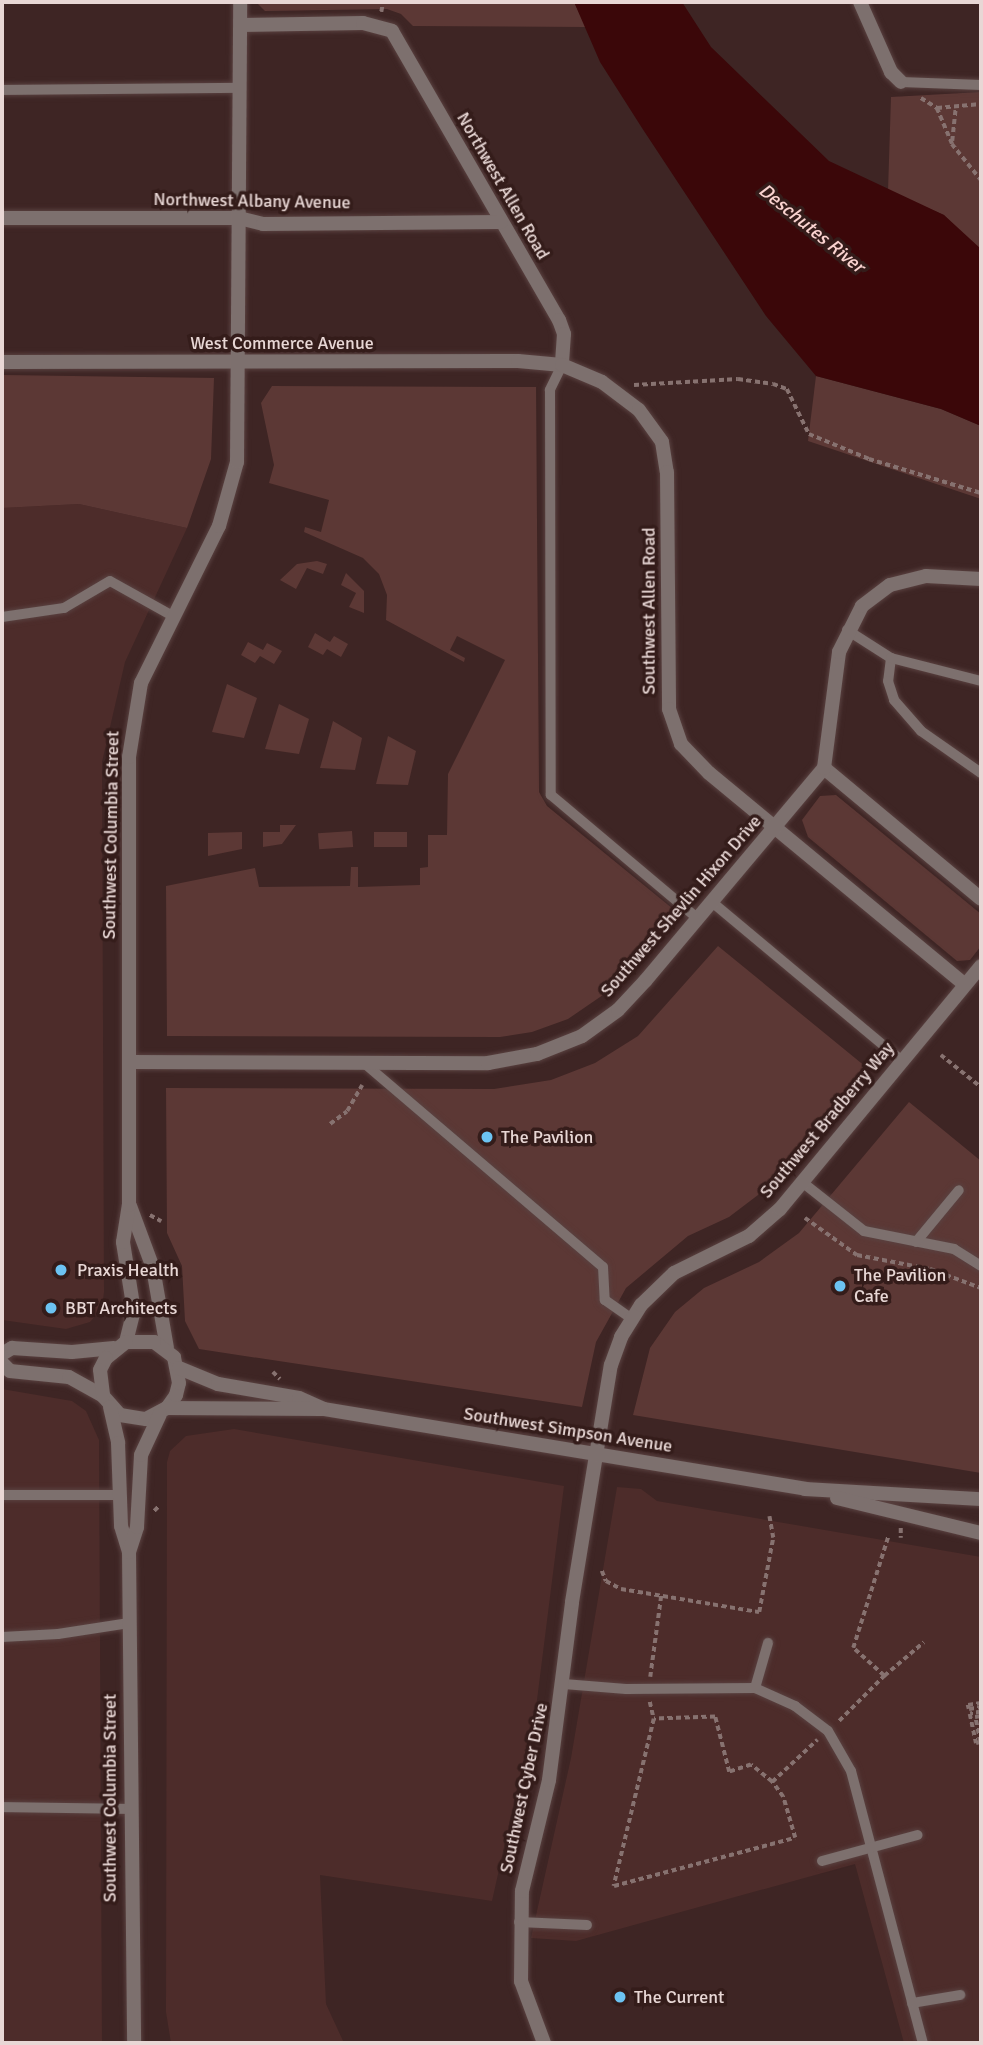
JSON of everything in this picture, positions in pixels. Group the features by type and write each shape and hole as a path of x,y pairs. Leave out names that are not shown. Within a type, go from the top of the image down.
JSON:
{"street":[{"name":"Southwest Columbia Street","path":"120,1345 134,1311 123,1242 129,1205 129,757 141,683 171,615 206,551 230,495 239,433 240,2"},
{"path":"860,2 891,72 901,82"},
{"name":"Northwest Allen Road","path":"241,25 363,23 392,31 559,320 564,334 562,365"},
{"name":"Northwest Albany Avenue","path":"2,218 239,218 263,224 501,222"},
{"name":"West Commerce Avenue","path":"2,362 518,361 562,365"},
{"name":"Southwest Allen Road","path":"562,365 620,394 639,410 662,442 667,472 669,709 681,744 775,827 965,985"},
{"path":"981,579 926,576 890,585 862,606 846,630 839,652 824,768 981,899"},
{"name":"Southwest Shevlin Hixon Drive","path":"129,1062 488,1063 537,1054 570,1040 618,1010 824,768"},
{"name":"Southwest Bradberry Way","path":"597,1454 611,1365 631,1318 674,1273 748,1236 802,1182 981,966"},
{"name":"Southwest Columbia Street","path":"129,1205 150,1255 167,1348"},
{"path":"2,1354 12,1348 72,1352 120,1345 139,1339 167,1348 178,1368 176,1395 163,1411 133,1419 69,1377 10,1371 2,1363"},
{"path":"106,1401 100,1370 120,1345"},
{"name":"Southwest Simpson Avenue","path":"178,1368 218,1384 299,1398 324,1409"},
{"name":"Southwest Columbia Street","path":"106,1401 118,1443 121,1526 129,1552 134,2043"},
{"name":"Southwest Simpson Avenue","path":"163,1411 324,1409 805,1489 981,1533"},
{"name":"Southwest Columbia Street","path":"129,1552 137,1527 141,1455 163,1411"},
{"name":"Southwest Cyber Drive","path":"544,2043 521,1981 519,1922 564,1684 572,1602 597,1454"},
{"name":"Southwest Simpson Avenue","path":"805,1489 981,1499"}],"lane":[{"path":"901,82 981,85"},
{"path":"2,90 241,88"},
{"path":"562,365 550,390 551,795 698,919"},
{"path":"2,617 64,608 110,581 171,615"},
{"path":"846,630 891,658 981,681"},
{"path":"891,658 888,681 894,700 921,731 981,773"},
{"path":"712,902 902,1061"},
{"path":"363,1062 603,1268 605,1300 631,1318"},
{"path":"802,1182 864,1231 954,1249 981,1266"},
{"path":"916,1242 959,1190"},
{"path":"2,1495 119,1495"},
{"path":"2,1637 58,1634 129,1623"},
{"path":"755,1688 768,1643"},
{"path":"564,1684 650,1689 755,1688 796,1706 828,1731 850,1771 923,2043"},
{"path":"2,1807 130,1809"},
{"path":"822,1861 918,1835"},
{"path":"519,1922 587,1925"},
{"path":"912,2003 960,1995"}],"path":[{"path":"913,95 937,108 955,110 981,104"},
{"path":"937,108 952,144 981,180"},
{"path":"952,144 955,110"},
{"path":"620,394 640,384 738,379 774,384 787,390 809,434 869,459 981,493"},
{"path":"941,1055 981,1087"},
{"path":"330,1124 347,1111 362,1085"},
{"path":"805,1218 857,1255 930,1269 981,1288"},
{"path":"602,1571 611,1586 759,1612 773,1538 769,1516"},
{"path":"884,1676 853,1648 888,1537"},
{"path":"654,1719 715,1717 729,1772 751,1765 772,1782 783,1797 795,1838 614,1886 654,1719 650,1657 661,1596"},
{"path":"772,1782 924,1642"},
{"path":"981,1710 975,1717 980,1742 976,1743 970,1714 981,1710"}],"shaded area":[{"path":"256,2 574,2 586,27 413,26 401,14 387,9 265,11"},
{"path":"981,92 981,249 973,246 944,215 888,191 891,97"},
{"path":"2,375 214,378 211,459 187,528 79,504 2,508"},
{"path":"816,376 941,409 981,426 981,499 808,441"},
{"path":"272,386 536,387 539,792 547,806 678,913 619,984 568,1019 532,1032 500,1037 167,1036 166,886 255,868 259,887 350,886 351,867 358,867 358,887 420,885 420,868 428,867 428,835 447,835 448,774 505,660 457,636 450,650 465,658 464,662 386,620 387,595 379,574 363,558 304,532 305,527 321,532 329,500 269,483 274,465 261,403"},
{"path":"79,504 187,528 125,662 102,762 104,1292 102,1308 90,1322 66,1329 2,1320 2,508"},
{"path":"317,561 327,564 323,574 307,568 296,589 280,580 297,564"},
{"path":"346,573 364,591 364,613 349,607 356,593 341,585"},
{"path":"315,633 330,642 334,636 348,644 341,657 327,649 323,655 308,647"},
{"path":"248,642 263,650 267,643 282,651 274,664 260,656 255,663 241,655"},
{"path":"227,684 257,698 244,738 212,732"},
{"path":"279,704 309,719 299,754 265,749"},
{"path":"333,721 362,738 355,770 320,768"},
{"path":"388,736 416,751 408,785 376,784"},
{"path":"836,795 981,914 981,946 970,960 957,961 808,837 802,820 820,796"},
{"path":"280,825 296,825 282,844 263,847 263,832 280,832"},
{"path":"352,831 353,847 319,849 318,833"},
{"path":"242,832 242,849 208,856 208,833"},
{"path":"374,832 407,832 407,847 374,847"},
{"name":"The Pavilion","path":"718,946 866,1067 758,1195 729,1217 688,1236 626,1288 596,1342 582,1407 199,1349 185,1321 182,1266 167,1233 166,1088 494,1089 551,1080 595,1063 638,1036"},
{"path":"909,1102 981,1161 981,1473 633,1415 650,1348 675,1312 704,1288 759,1262 799,1233"},
{"path":"2,1389 72,1401 86,1411 99,1440 102,2043 2,2043"},
{"path":"234,1429 564,1486 537,1700 492,1901 320,1875 326,2004 344,2043 171,2043 166,2012 167,1462 170,1451 186,1436"},
{"path":"617,1487 641,1489 657,1501 981,1557 981,2043 904,2043 855,1864 576,1941 531,1938 571,1758"}],"water":[{"name":"Deschutes River","path":"574,2 682,2 711,47 829,161 944,215 981,249 981,426 941,409 816,376 766,316 642,128 600,62"}],"place":[{"name":"The Pavilion","path":"487,1137"},
{"name":"Praxis Health","path":"61,1270"},
{"name":"The Pavilion Cafe","path":"840,1286"},
{"name":"BBT Architects","path":"51,1308"},
{"name":"The Current","path":"620,1997"}]}
